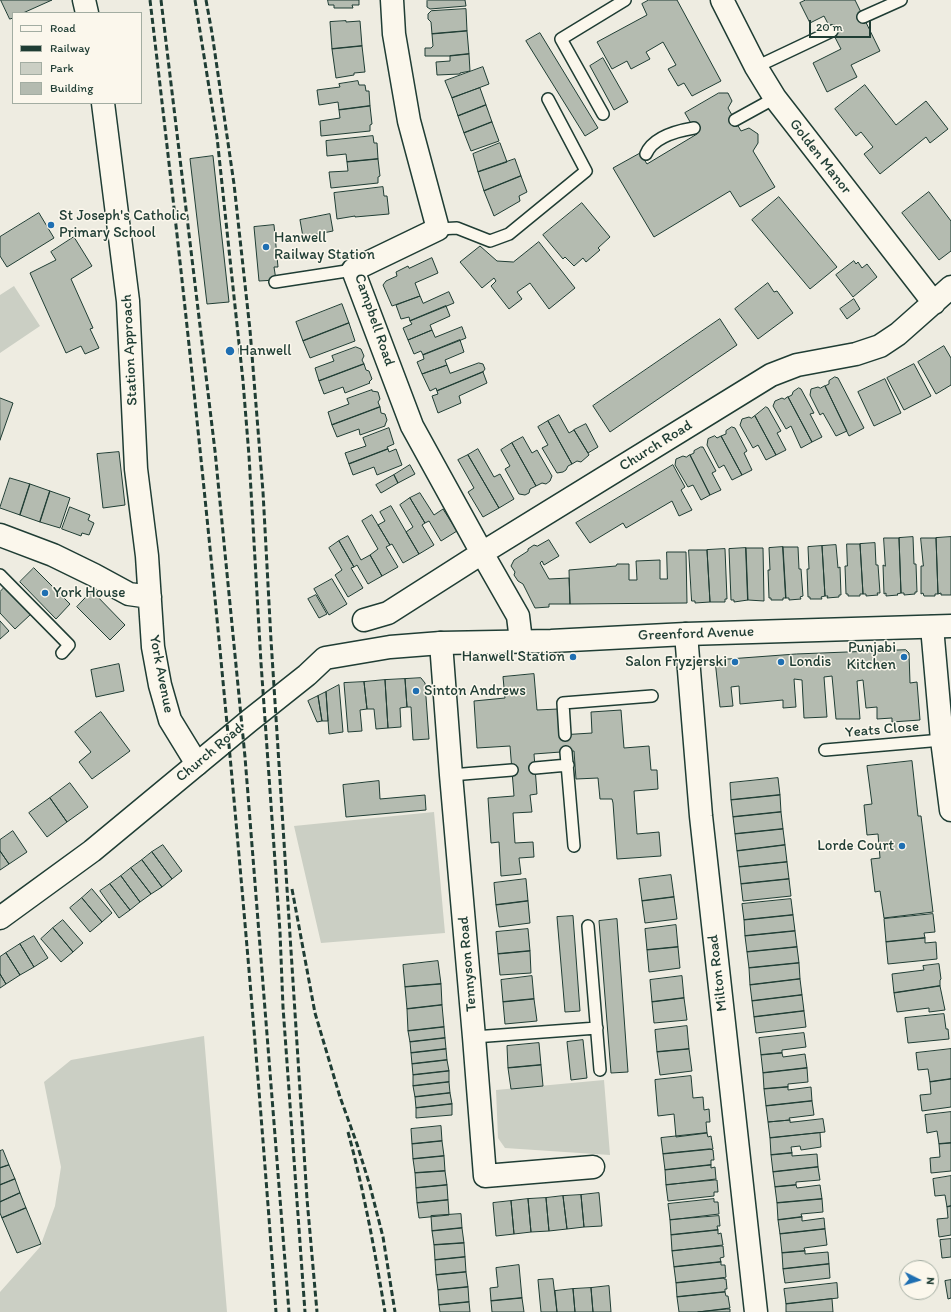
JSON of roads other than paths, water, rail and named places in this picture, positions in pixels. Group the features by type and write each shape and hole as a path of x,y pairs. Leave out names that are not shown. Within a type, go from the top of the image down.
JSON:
{"street":[{"path":"84,0 87,12"},
{"path":"392,0 394,34 409,120 438,229"},
{"name":"Golden Manor","path":"728,2 756,67 775,98 934,303"},
{"name":"Station Approach","path":"103,104 128,301 136,469 147,556 150,597"},
{"name":"Campbell Road","path":"438,229 353,270 412,426 518,616 521,641"},
{"name":"Church Road","path":"364,620 388,613 482,553 771,375 797,365 856,354 880,346 898,334 951,287"},
{"path":"0,535 53,555 94,574 129,594 150,597"},
{"name":"York Avenue","path":"150,597 153,647 160,685 170,720 198,764"},
{"path":"942,626 942,740 951,810"},
{"name":"Greenford Avenue","path":"441,643 551,641 686,634 942,626"},
{"name":"Milton Road","path":"686,634 701,816 756,1312"},
{"name":"Church Road","path":"0,918 92,851 307,675 325,658 390,648 441,643"},
{"name":"Tennyson Road","path":"441,643 485,1176 593,1167"}],"lane":[{"path":"603,114 561,39 625,0"},
{"path":"863,17 901,0"},
{"path":"756,67 832,31"},
{"path":"735,120 775,98"},
{"path":"438,229 457,228 490,241 509,234 586,171 548,99"},
{"path":"646,154 649,146 676,131 694,128"},
{"path":"274,282 353,270"},
{"path":"0,575 69,645 62,653"},
{"path":"565,735 563,703 652,696"},
{"name":"Yeats Close","path":"825,750 942,740"},
{"path":"566,752 574,846"},
{"path":"535,768 568,765"},
{"path":"451,775 512,770"},
{"path":"588,926 600,1070"},
{"path":"474,1037 597,1028"}],"railway":[{"path":"150,0 187,327 236,819 264,1148 276,1312"},
{"path":"161,0 215,451 245,757 289,1312"},
{"path":"195,0 217,137 243,381 280,932 283,1007 305,1312"},
{"path":"206,0 234,184 250,330 263,492 271,640 307,1199 317,1312"},
{"path":"292,889 315,1013 340,1097 370,1186 383,1237 395,1312"},
{"path":"348,1132 369,1222 385,1312"}],"place":[{"name":"St Joseph's Catholic Primary School","path":"51,225"},
{"name":"Hanwell Railway Station","path":"266,247"},
{"name":"Hanwell","path":"230,351"},
{"name":"York House","path":"45,593"},
{"name":"Hanwell Station","path":"573,657"},
{"name":"Punjabi Kitchen","path":"904,657"},
{"name":"Salon Fryzjerski","path":"735,662"},
{"name":"Londis","path":"781,662"},
{"name":"Sinton Andrews","path":"416,691"},
{"name":"Lorde Court","path":"902,846"}]}
